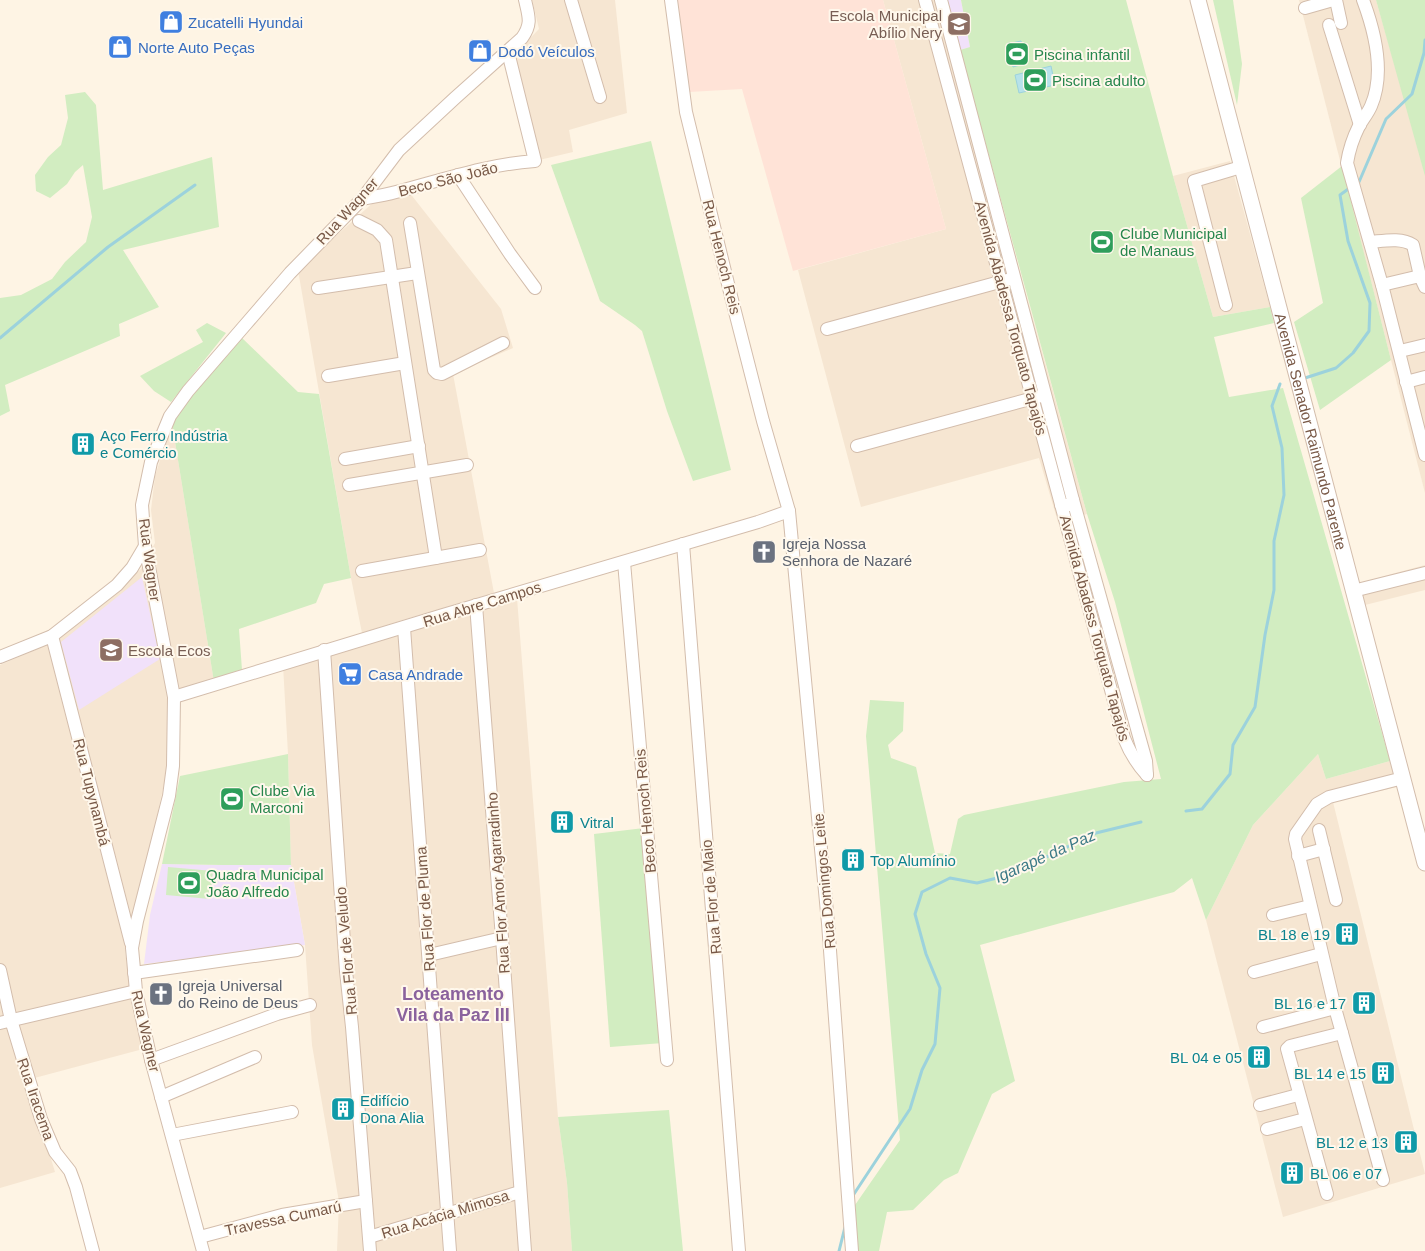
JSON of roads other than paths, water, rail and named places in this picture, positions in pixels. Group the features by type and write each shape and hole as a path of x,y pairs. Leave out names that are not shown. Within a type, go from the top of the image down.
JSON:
{"street":[{"name":"Rua Wagner","path":"203,1251 151,1060 136,991 132,948 137,921 169,796 173,766 174,697 145,546 142,505 151,462 170,416 188,391 290,273 362,199 400,150 455,98 508,52 527,32 530,24 526,0"},
{"path":"571,0 600,97"},
{"name":"Rua Henoch Reis","path":"671,0 686,112 731,296 789,511"},
{"name":"Avenida Abadessa Torquato Tapajós","path":"925,0 1001,282 1039,397"},
{"name":"Avenida Abadessa Torquato Tapajós","path":"941,0 1014,278 1039,397 1067,503"},
{"name":"Avenida Senador Raimundo Parente","path":"1198,0 1425,863"},
{"path":"1306,8 1334,0 1335,24 1360,125"},
{"path":"1362,0 1378,57 1378,77 1376,93 1348,152 1347,163 1400,351 1425,455"},
{"name":"Beco São João","path":"362,199 517,162 535,161 508,52"},
{"path":"956,116 971,113"},
{"path":"1226,305 1194,181 1242,167"},
{"path":"458,175 510,254 535,288"},
{"path":"359,221 377,230 386,240 436,558"},
{"path":"410,223 434,370 442,374 503,344"},
{"path":"1370,242 1399,240 1413,245 1423,282 1382,285"},
{"path":"318,288 417,272"},
{"path":"827,329 1014,278"},
{"path":"1400,351 1425,345"},
{"path":"328,376 406,363"},
{"path":"1406,382 1425,377"},
{"path":"857,446 1039,397"},
{"path":"345,459 419,446"},
{"path":"348,485 467,465"},
{"name":"Avenida Abadess Torquato Tapajós","path":"1067,503 1124,738 1130,753 1147,775"},
{"name":"Rua Abre Campos","path":"174,697 324,650 404,628 758,522 789,511"},
{"name":"Rua Domingos Leite","path":"789,511 828,924 852,1251"},
{"name":"Rua Flor de Maio","path":"683,544 739,1251"},
{"path":"0,657 52,636 117,585 132,568 145,546"},
{"path":"362,571 480,550"},
{"name":"Beco Henoch Reis","path":"624,562 667,1060"},
{"path":"1353,592 1425,573"},
{"name":"Rua Flor Amor Agarradinho","path":"476,605 525,1251"},
{"name":"Rua Flor de Pluma","path":"404,628 450,1251"},
{"name":"Rua Tupynambá","path":"52,636 132,948"},
{"name":"Rua Flor de Veludo","path":"324,650 346,971 370,1251"},
{"path":"1383,1180 1335,1008 1295,843 1296,834 1320,801 1328,797 1403,778"},
{"path":"1319,830 1336,900"},
{"path":"1298,856 1324,849"},
{"path":"1273,915 1310,906"},
{"path":"429,956 502,938"},
{"path":"134,973 297,950"},
{"path":"1254,972 1321,954"},
{"name":"Rua Iracema","path":"0,970 6,1021 40,1120 55,1152 70,1171 94,1251"},
{"path":"6,1021 136,991"},
{"path":"151,1060 277,1014 310,1005"},
{"path":"1263,1027 1335,1008"},
{"path":"1326,1194 1298,1095 1287,1048 1342,1032"},
{"path":"161,1097 255,1057"},
{"path":"1260,1105 1298,1095"},
{"path":"172,1135 292,1112"},
{"path":"1267,1129 1305,1119"},
{"name":"Rua Acácia Mimosa","path":"369,1237 520,1192"},
{"name":"Travessa Cumarú","path":"200,1237 282,1215 366,1201"}],"water":[{"name":"Piscina infantil","path":"1021,41 1027,63 1013,67 1007,44"},
{"name":"Piscina adulto","path":"1051,66 1055,85 1019,93 1015,75"}],"waterway":[{"name":"Igarapé da Paz","path":"1356,184 1359,182 1386,119 1412,94 1424,53 1425,40"},
{"path":"0,338 108,247 195,185"},
{"name":"Igarapé da Paz","path":"1305,378 1336,368 1353,353 1369,331 1370,303 1348,241 1340,195 1351,187"},
{"name":"Igarapé da Paz","path":"1186,811 1202,809 1230,774 1233,745 1255,707 1265,635 1274,590 1274,541 1284,495 1282,448 1272,406 1280,384"},
{"name":"Igarapé da Paz","path":"852,1197 910,1109 922,1070 935,1044 940,988 926,954 915,914 922,892 950,878 977,883 1009,875 1096,833 1141,822"},
{"name":"Igarapé da Paz","path":"839,1251 845,1227"}],"place":[{"name":"Zucatelli Hyundai","path":"171,22"},
{"name":"Escola Municipal Abílio Nery","path":"959,24"},
{"name":"Norte Auto Peças","path":"120,47"},
{"name":"Dodó Veículos","path":"480,51"},
{"name":"Piscina infantil","path":"1017,54"},
{"name":"Piscina adulto","path":"1035,80"},
{"name":"Clube Municipal de Manaus","path":"1102,242"},
{"name":"Aço Ferro Indústria e Comércio","path":"83,444"},
{"name":"Igreja Nossa Senhora de Nazaré","path":"764,552"},
{"name":"Escola Ecos","path":"111,650"},
{"name":"Casa Andrade","path":"350,674"},
{"name":"Clube Via Marconi","path":"232,799"},
{"name":"Vitral","path":"562,822"},
{"name":"Top Alumínio","path":"853,860"},
{"name":"Quadra Municipal João Alfredo","path":"189,883"},
{"name":"BL 18 e 19","path":"1347,934"},
{"name":"Igreja Universal do Reino de Deus","path":"161,994"},
{"name":"BL 16 e 17","path":"1364,1003"},
{"name":"BL 04 e 05","path":"1259,1057"},
{"name":"BL 14 e 15","path":"1383,1073"},
{"name":"Edifício Dona Alia","path":"343,1109"},
{"name":"BL 12 e 13","path":"1406,1142"},
{"name":"BL 06 e 07","path":"1292,1173"}],"district":[{"name":"Loteamento Vila da Paz III","path":"453,1004"}]}
